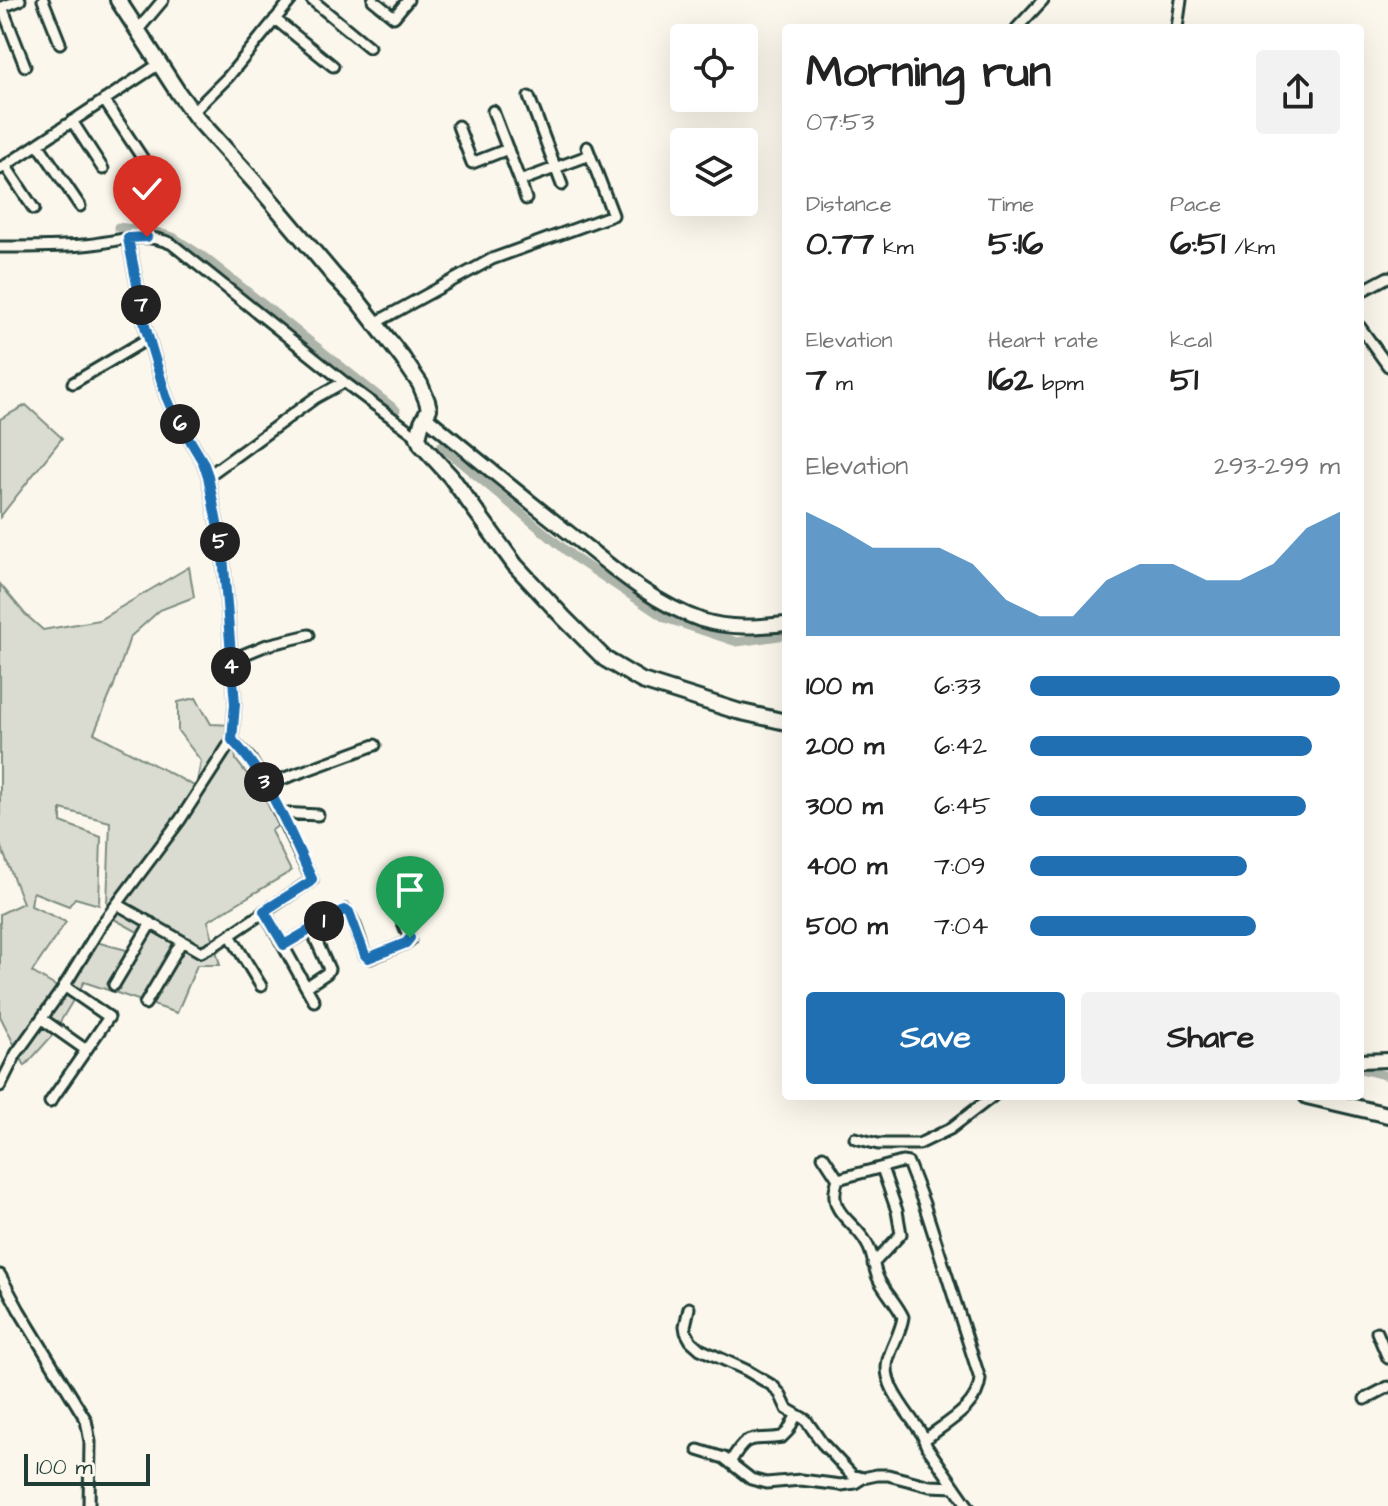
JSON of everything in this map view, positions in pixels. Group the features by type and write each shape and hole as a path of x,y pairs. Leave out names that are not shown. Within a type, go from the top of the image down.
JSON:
{"main road":[{"path":"118,0 193,112 358,301 403,359 423,390 429,409 418,437 422,446 451,477 515,565 581,636 613,665 642,681 737,711 782,721"},
{"path":"1324,1100 1388,1115"}],"street":[{"path":"20,0 1,7 25,66"},
{"path":"43,0 60,43"},
{"path":"137,31 163,0"},
{"path":"193,112 228,77 291,0"},
{"path":"312,0 369,47"},
{"path":"373,0 394,17 408,0"},
{"path":"1021,24 1043,0"},
{"path":"1178,24 1181,0"},
{"path":"275,19 333,66"},
{"path":"34,209 2,167 159,64"},
{"path":"529,97 562,185"},
{"path":"104,100 145,162"},
{"path":"493,111 526,199"},
{"path":"72,121 103,169"},
{"path":"458,126 472,163 508,149"},
{"path":"38,144 80,206"},
{"path":"375,323 492,259 613,215 588,151 520,181"},
{"path":"0,247 78,246 128,238 153,238 172,244 344,382 418,437"},
{"path":"1,1079 117,904 180,820 232,740 235,704 223,555 208,476 169,404 149,338 128,238"},
{"path":"1364,290 1388,277"},
{"path":"1364,333 1388,366"},
{"path":"73,383 149,338"},
{"path":"208,476 315,398 344,382"},
{"path":"426,417 655,600 718,624 746,628 782,624"},
{"path":"230,660 267,645 309,635"},
{"path":"117,904 201,952 312,880 266,785 250,759 232,740"},
{"path":"266,785 375,745"},
{"path":"280,813 318,815"},
{"path":"284,945 344,910 348,911 365,955 370,958 410,940 396,906"},
{"path":"264,911 314,1001"},
{"path":"114,985 151,923"},
{"path":"306,987 329,969 311,929"},
{"path":"230,935 261,986"},
{"path":"145,1004 182,941"},
{"path":"50,1102 109,1017 64,986"},
{"path":"42,1019 86,1050"},
{"path":"1364,1061 1388,1060"},
{"path":"855,1138 875,1144 919,1144 950,1129 988,1100"},
{"path":"823,1156 838,1179 834,1198 844,1217 868,1244 879,1280 903,1317 888,1361 888,1381 927,1447 968,1506"},
{"path":"838,1179 908,1163 929,1218 980,1379 978,1389 965,1409 925,1439"},
{"path":"873,1264 901,1234 897,1211 882,1168"},
{"path":"0,1275 86,1420 90,1442 89,1506"},
{"path":"689,1308 685,1326 691,1341 700,1349 773,1386 787,1409 806,1420 846,1471 863,1478"},
{"path":"1377,1332 1388,1358"},
{"path":"1365,1399 1388,1387"},
{"path":"730,1463 739,1446 745,1442 782,1437 796,1416"},
{"path":"698,1450 730,1463 751,1479 766,1483 801,1480 841,1485 888,1475 930,1486 955,1487"}],"shaded area":[{"path":"26,405 62,438 0,517 0,419"},
{"path":"189,567 194,597 160,610 130,637 94,733 196,787 201,761 178,731 178,702 196,698 211,724 233,725 236,760 284,821 271,831 291,871 208,921 220,965 197,965 177,1013 84,982 51,1037 25,1066 0,1016 0,914 23,903 0,844 0,584 43,630 99,620","holes":["61,809 110,822 107,905 103,913 147,937 138,953 92,941 62,990 32,972 66,922 31,906 33,892 69,906 75,898 99,905 101,837 61,822"]}],"waterway":[{"path":"118,227 173,237 204,257 396,410"},
{"path":"441,446 575,558 665,618 737,642 782,636"},
{"path":"1364,1070 1388,1076"}],"route":[{"path":"147,237 128,238 145,326 169,404 207,471 223,555 235,704 232,740 250,759 266,785 312,879 264,911 284,945 344,910 353,919 368,958 406,943 410,938"}]}
